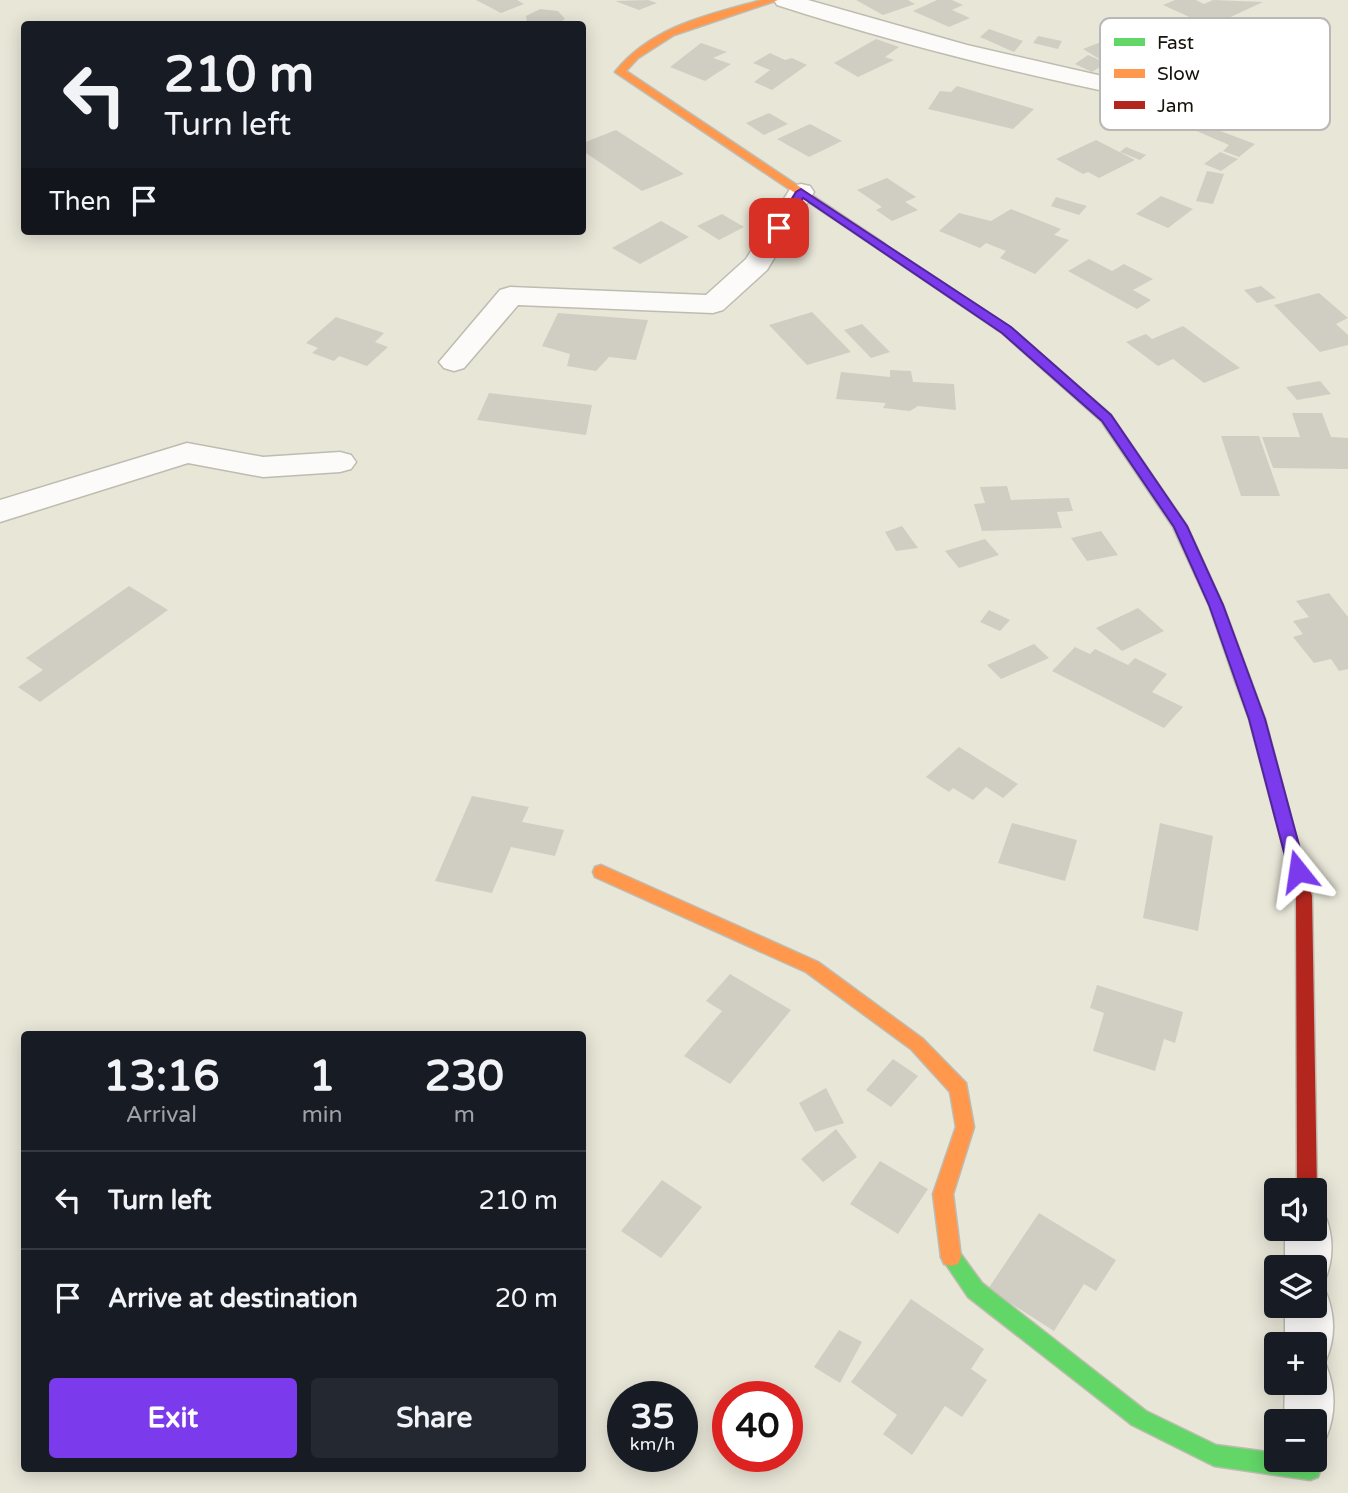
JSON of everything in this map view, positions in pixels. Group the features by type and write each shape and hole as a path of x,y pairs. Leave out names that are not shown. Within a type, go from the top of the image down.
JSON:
{"street":[{"path":"773,0 654,40 629,56 620,72 1006,330 1106,418 1180,526 1216,605 1257,719 1304,896 1307,1178"},
{"path":"785,0 856,23 1031,69 1100,83"},
{"path":"454,362 510,296 713,304 757,264 801,192"},
{"path":"0,511 187,453 263,467 340,461"},
{"path":"601,872 812,967 916,1044 959,1089 965,1127 943,1194 948,1253 975,1290 1139,1418 1214,1455 1264,1458"}],"building":[{"path":"476,0 517,0 524,4 501,13"},
{"path":"648,0 657,3 639,10 615,1"},
{"path":"856,0 908,0 915,4 883,15"},
{"path":"937,0 952,0 963,5 952,10 970,18 949,27 913,11"},
{"path":"1175,0 1196,0 1204,4 1213,0 1263,2 1228,18 1192,18 1163,5"},
{"path":"540,9 558,11 565,19 527,21 526,16"},
{"path":"989,29 1023,41 1014,52 980,37"},
{"path":"1038,36 1062,41 1058,49 1033,43"},
{"path":"876,39 899,47 885,57 894,60 858,77 834,63"},
{"path":"1100,42 1100,59 1083,49"},
{"path":"701,43 727,52 713,58 731,64 705,81 670,67"},
{"path":"770,53 807,65 772,90 754,82 770,70 753,63"},
{"path":"1088,55 1100,60 1100,67 1092,72 1075,64"},
{"path":"957,86 1034,109 1013,129 928,109 940,91 951,92"},
{"path":"769,113 788,124 764,135 746,123"},
{"path":"810,124 842,141 809,157 777,139"},
{"path":"616,130 684,174 642,191 586,153 586,142"},
{"path":"1194,130 1218,130 1255,144 1239,157 1223,151 1229,145"},
{"path":"1096,140 1135,160 1099,178 1088,172 1083,174 1056,159"},
{"path":"1126,147 1146,155 1140,160 1120,152"},
{"path":"1220,152 1238,159 1221,171 1204,164"},
{"path":"1207,171 1224,174 1213,204 1196,201"},
{"path":"887,178 916,197 905,202 918,210 892,221 876,210 882,207 857,190"},
{"path":"1161,196 1193,209 1168,228 1136,214"},
{"path":"1056,197 1087,206 1079,215 1051,206"},
{"path":"1011,209 1061,229 1054,235 1069,240 1035,274 1000,258 1006,251 986,243 980,248 939,231 959,213 991,221"},
{"path":"722,214 744,227 719,240 697,226"},
{"path":"661,221 689,237 640,264 612,248"},
{"path":"1089,259 1112,271 1124,264 1153,279 1133,290 1151,300 1137,309 1068,271"},
{"path":"1261,286 1276,298 1257,303 1244,290"},
{"path":"1319,293 1348,318 1336,324 1348,335 1348,345 1320,352 1274,305"},
{"path":"812,312 851,352 807,365 769,325"},
{"path":"558,313 648,320 636,360 609,357 596,371 567,366 570,354 542,346"},
{"path":"336,317 384,333 375,342 388,347 367,366 339,356 334,361 312,353 318,348 306,343"},
{"path":"862,324 890,352 871,358 844,330"},
{"path":"1183,326 1240,368 1204,383 1173,359 1158,366 1126,342 1146,334 1152,339"},
{"path":"890,370 911,371 913,382 954,384 956,410 918,406 910,411 883,408 886,403 836,399 841,372 890,377"},
{"path":"1320,381 1331,394 1297,400 1286,387"},
{"path":"489,393 592,405 586,435 477,420"},
{"path":"1292,413 1322,413 1331,437 1348,438 1348,469 1273,468 1262,437 1300,437"},
{"path":"1221,436 1259,436 1280,496 1241,496"},
{"path":"1007,486 1011,500 1069,498 1073,511 1057,512 1062,528 982,531 974,504 985,503 980,487"},
{"path":"902,526 918,548 896,551 885,532"},
{"path":"1101,531 1118,555 1087,561 1071,538"},
{"path":"985,539 999,555 959,568 945,551"},
{"path":"129,586 168,610 40,702 18,687 43,670 26,658"},
{"path":"1329,593 1348,617 1348,669 1339,671 1331,659 1314,663 1293,637 1303,634 1293,621 1309,617 1296,601"},
{"path":"1138,608 1164,631 1122,651 1096,628"},
{"path":"989,610 1010,620 1000,631 980,622"},
{"path":"1034,644 1049,658 1001,679 987,665"},
{"path":"1075,647 1090,654 1095,649 1128,665 1135,658 1167,674 1152,692 1183,707 1164,728 1052,671"},
{"path":"959,747 1018,784 1003,798 986,787 973,800 953,788 949,792 926,777"},
{"path":"472,796 529,807 522,822 564,830 555,856 511,847 492,893 435,881"},
{"path":"1012,823 1077,840 1065,881 998,863"},
{"path":"1160,823 1213,836 1198,931 1143,918"},
{"path":"730,974 791,1010 730,1084 684,1056 722,1011 706,1001"},
{"path":"1097,985 1183,1012 1175,1043 1164,1039 1155,1071 1093,1051 1104,1013 1090,1008"},
{"path":"893,1059 918,1076 891,1107 866,1090"},
{"path":"826,1088 844,1123 815,1132 799,1103"},
{"path":"836,1129 857,1157 823,1182 801,1159"},
{"path":"880,1161 928,1189 898,1234 850,1204"},
{"path":"662,1180 702,1207 661,1258 621,1231"},
{"path":"1039,1213 1116,1260 1096,1291 1084,1284 1054,1331 988,1289"},
{"path":"911,1299 984,1349 971,1369 987,1380 962,1417 945,1406 912,1455 883,1434 897,1415 851,1382"},
{"path":"839,1330 862,1342 840,1383 814,1367"}],"traffic: fast":[{"path":"881,246 1006,330 1106,418 1180,526 1216,605 1243,681"},
{"path":"951,1257 975,1290 1139,1418 1214,1455 1264,1462"}],"traffic: slow":[{"path":"773,0 710,17 670,33 635,56 620,72 881,246"},
{"path":"601,872 812,967 917,1044 959,1089 965,1127 943,1194 951,1257"}],"traffic: jam":[{"path":"1243,681 1257,719 1304,896 1307,1178"}],"route":[{"path":"779,228 801,192 1006,330 1106,418 1180,526 1216,605 1257,719 1298,871"}]}
